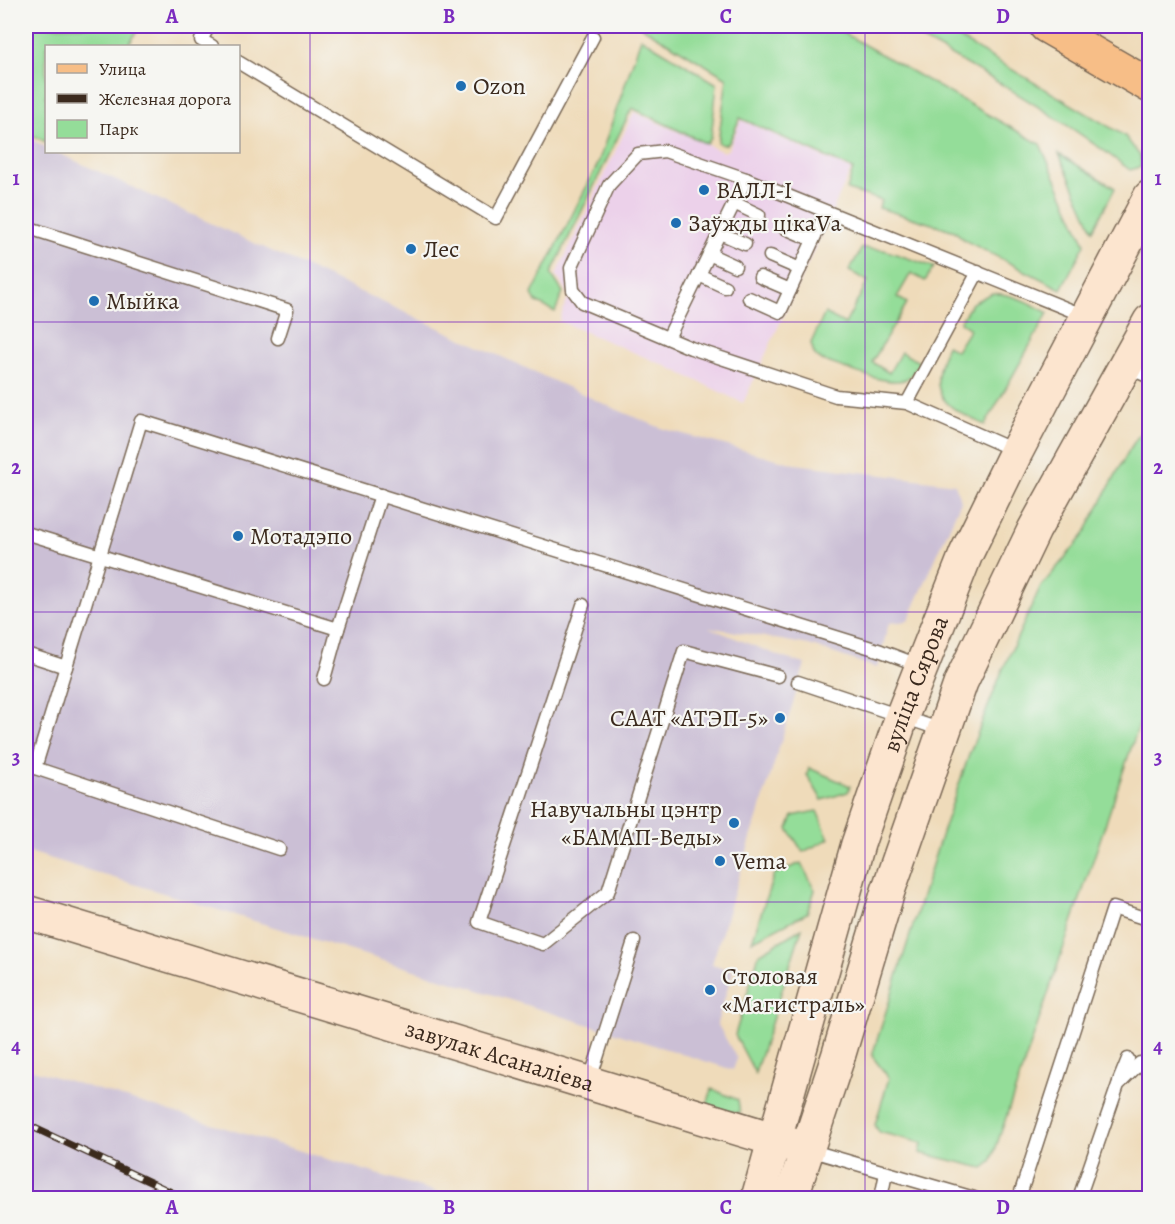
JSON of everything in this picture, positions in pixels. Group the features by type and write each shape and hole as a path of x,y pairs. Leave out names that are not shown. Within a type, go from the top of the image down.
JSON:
{"main road":[{"path":"1046,26 1149,86"}],"street":[{"name":"вуліца Сярова","path":"758,1198 858,844 921,666 966,554 1016,452 1149,197"},
{"name":"вуліца Сярова","path":"790,1198 838,1057 888,891 943,730 962,682 1034,530 1137,372 1149,321"},
{"path":"921,666 962,682"},
{"name":"завулак Асаналіева","path":"26,912 807,1150"}],"lane":[{"path":"209,26 201,40 210,45"},
{"path":"240,63 496,218 593,37"},
{"path":"1016,452 908,403 836,396 692,348 582,302 573,290 571,268 609,185 638,154 665,151 747,179 1086,316"},
{"path":"668,338 747,179"},
{"path":"734,203 759,215"},
{"path":"749,298 780,312 826,212"},
{"path":"783,226 813,240"},
{"path":"26,227 287,310 278,338"},
{"path":"720,233 745,244"},
{"path":"709,254 735,266"},
{"path":"770,256 800,269"},
{"path":"908,403 978,272"},
{"path":"699,275 724,287"},
{"path":"760,277 790,290"},
{"path":"279,849 30,766 66,667 141,421 881,651 921,666"},
{"path":"324,679 381,495"},
{"path":"26,533 338,629"},
{"path":"583,605 478,922 543,944 608,892 684,651 778,676"},
{"path":"26,654 66,667"},
{"path":"798,682 943,730"},
{"path":"1019,1198 1113,908 1149,920"},
{"path":"589,1084 634,941"},
{"path":"1079,1198 1128,1059"},
{"path":"1118,1085 1140,1063"},
{"name":"завулак Асаналіева","path":"807,1150 955,1196 974,1198"},
{"path":"881,1198 886,1173"}],"shaded area":[{"path":"634,112 723,152 728,150 741,120 851,170 743,403 666,366 559,321 569,296 556,275"},
{"path":"26,137 45,146 45,153 58,153 661,428 795,464 955,484 961,501 908,621 889,623 877,668 809,645 708,627 784,658 805,664 712,964 733,971 717,1023 737,1059 733,1070 26,851"},
{"path":"26,1068 457,1198 26,1198"}],"green space":[{"path":"26,26 140,26 129,45 45,45 45,142 26,132"},
{"path":"640,26 831,26 1040,144 1085,244 1061,289 964,240 955,231 879,208 881,200 847,190 853,169 740,118 729,143 724,145 718,143 727,78"},
{"path":"897,26 938,26 1125,136 1140,156 1141,167 1130,170 1074,130 1016,93"},
{"path":"641,38 717,84 711,138 707,144 632,108 551,274 563,292 555,312 536,302 532,294 597,166"},
{"path":"1059,154 1115,188 1093,230"},
{"path":"862,248 884,250 934,267 925,281 911,273 897,297 907,303 872,362 889,373 901,352 919,362 911,375 904,380 886,380 863,374 821,360 814,354 811,343 825,313 845,324 868,281 849,271"},
{"path":"992,293 1015,297 1048,313 985,425 948,404 938,387 938,375 947,345 956,351 970,329 960,322 972,303"},
{"path":"1149,419 1149,695 991,1162 983,1168 920,1153 922,1143 879,1132 875,1125 889,1078 872,1056 942,833 1002,671 1040,588 1083,536 1128,452"},
{"path":"809,768 850,786 848,792 822,800 807,775"},
{"path":"817,811 829,839 803,852 788,829 793,816"},
{"path":"801,863 815,890 807,913 752,941 774,874"},
{"path":"802,928 755,1073 735,1035 759,954"},
{"path":"712,1089 738,1100 740,1113 705,1111"}],"railway":[{"path":"26,1124 184,1198"}],"place":[{"name":"Ozon","path":"461,86"},
{"name":"ВАЛЛ-І","path":"704,190"},
{"name":"Заўжды цікаVа","path":"676,223"},
{"name":"Лес","path":"411,249"},
{"name":"Мыйка","path":"94,301"},
{"name":"Мотадэпо","path":"238,536"},
{"name":"СААТ «АТЭП-5»","path":"780,718"},
{"name":"Навучальны цэнтр «БАМАП-Веды»","path":"734,823"},
{"name":"Vema","path":"720,861"},
{"name":"Столовая «Магистраль»","path":"710,990"}]}
